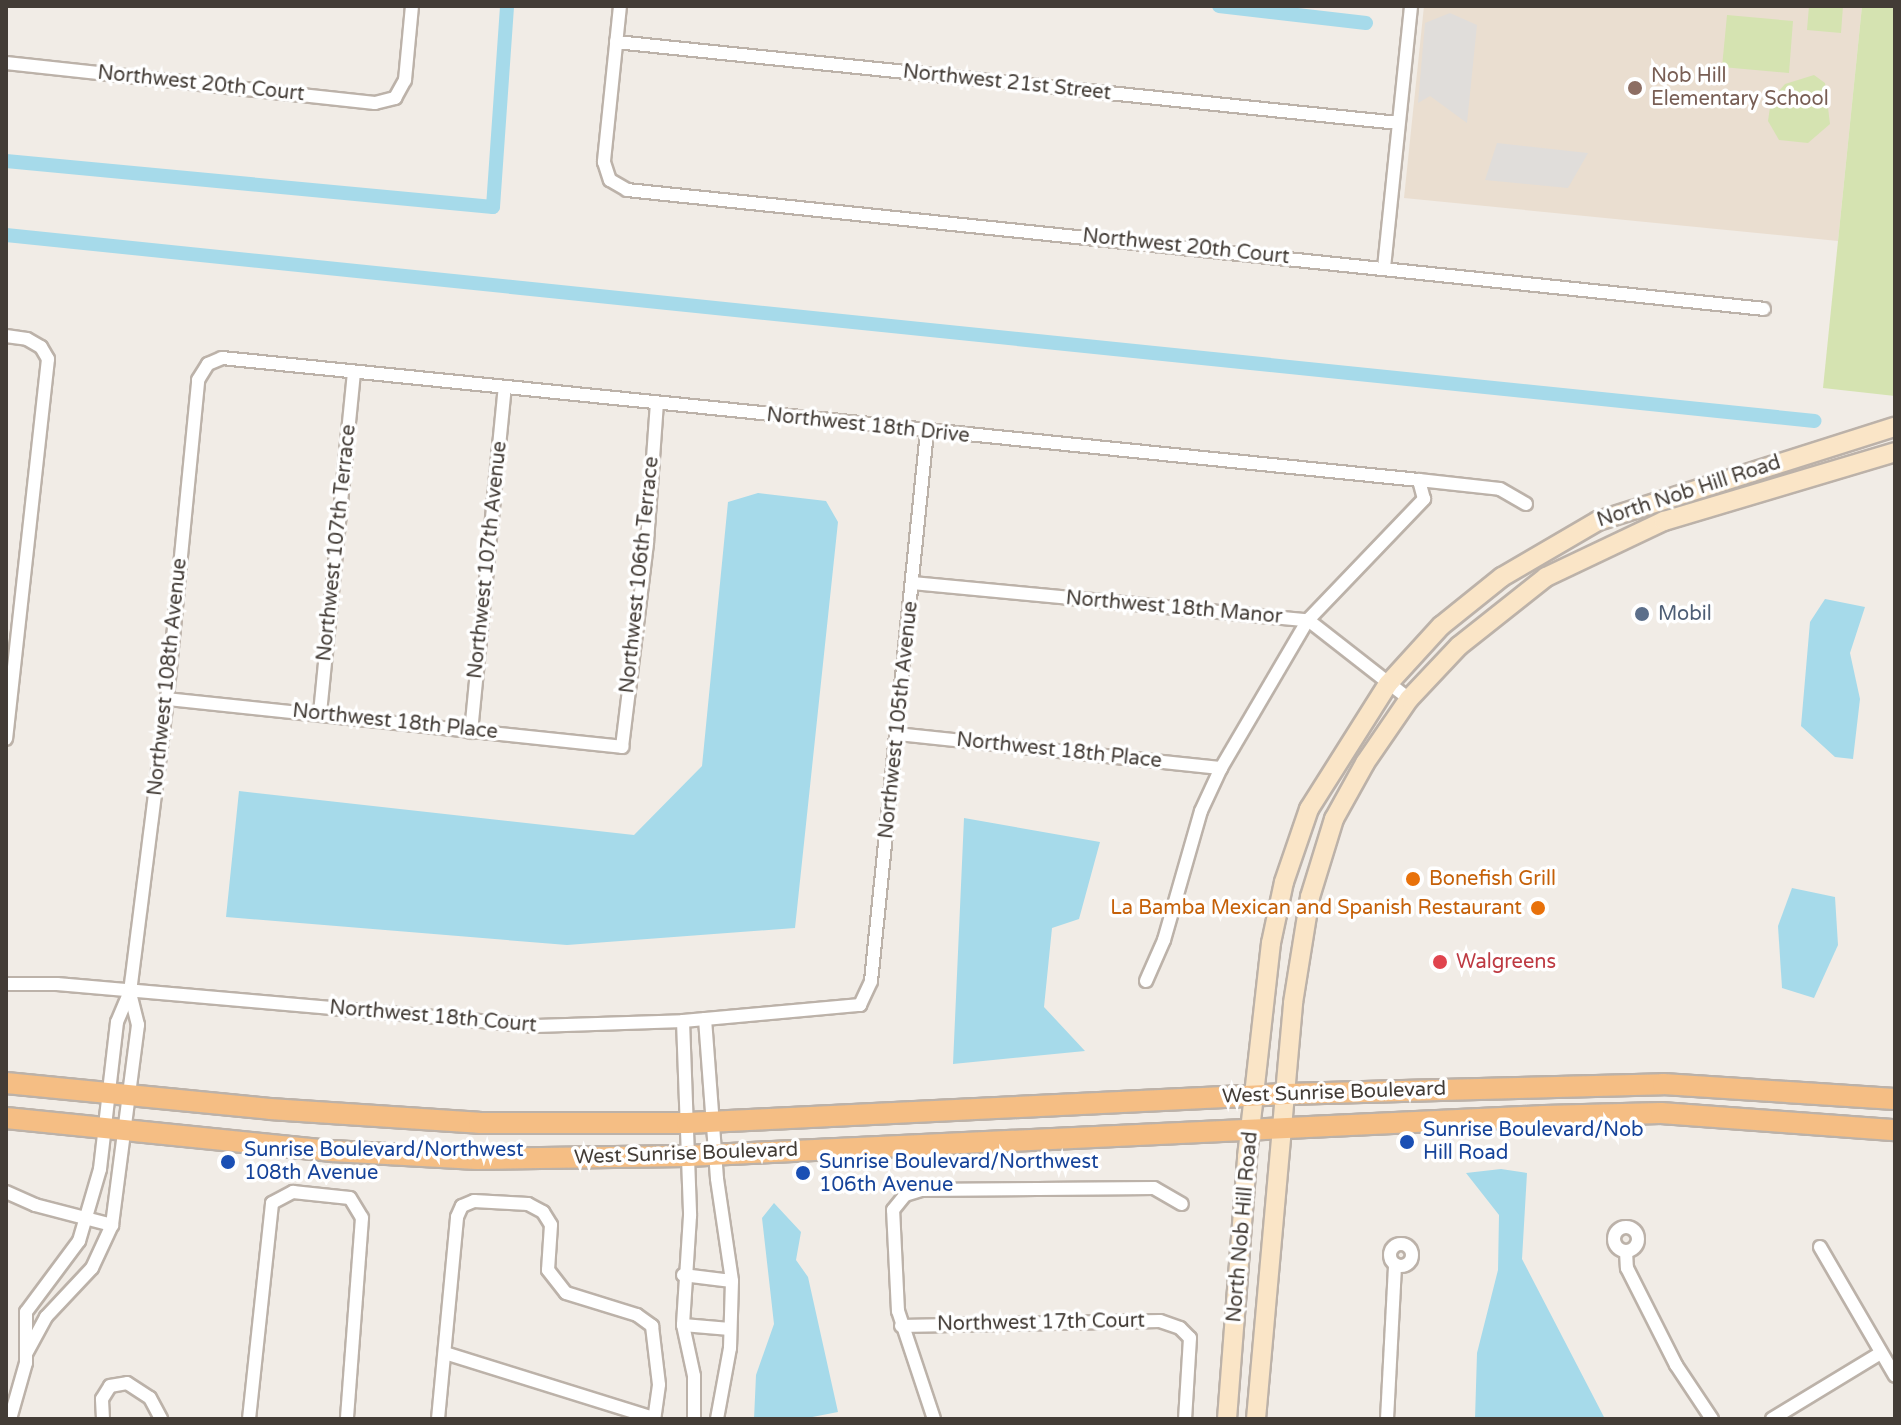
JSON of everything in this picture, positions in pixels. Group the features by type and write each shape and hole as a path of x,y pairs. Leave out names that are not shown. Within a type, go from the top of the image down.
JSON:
{"highway":[{"name":"West Sunrise Boulevard","path":"6,1083 479,1123 687,1123 1254,1095 1663,1084 1895,1099"},
{"name":"West Sunrise Boulevard","path":"6,1118 477,1159 687,1156 1661,1113 1895,1130"}],"main road":[{"name":"North Nob Hill Road","path":"1227,1419 1250,1131 1271,943 1293,852 1331,769 1388,684 1441,626 1502,577 1598,521 1895,427"},
{"name":"North Nob Hill Road","path":"1256,1419 1293,1003 1320,858 1353,783 1409,699 1512,600 1606,546 1664,521 1895,452"}],"street":[{"name":"Northwest 20th Court","path":"6,63 375,103 395,98 405,80 412,6"},
{"path":"616,42 620,6"},
{"path":"1384,268 1411,6"},
{"name":"Northwest 20th Court","path":"616,42 604,162 610,180 627,190 1764,309"},
{"name":"Northwest 21st Street","path":"616,42 1398,123"},
{"path":"6,336 27,339 41,347 48,359 9,686 6,739"},
{"name":"Northwest 18th Drive","path":"208,364 222,358 1419,480 1500,489 1526,504"},
{"name":"Northwest 108th Avenue","path":"26,1354 46,1317 92,1268 112,1225 128,1130 120,1095 117,1022 130,992 167,699 198,380 208,364"},
{"name":"Northwest 107th Terrace","path":"320,713 354,373"},
{"name":"Northwest 107th Avenue","path":"471,732 505,388"},
{"name":"Northwest 106th Terrace","path":"622,747 657,404"},
{"name":"Northwest 105th Avenue","path":"860,1005 871,981 927,432"},
{"path":"1146,981 1164,940 1201,811 1221,768 1308,620 1424,499 1419,480"},
{"name":"Northwest 18th Manor","path":"913,583 1308,620 1409,699"},
{"name":"Northwest 18th Place","path":"167,699 622,747"},
{"name":"Northwest 18th Place","path":"897,734 1221,768"},
{"name":"Northwest 18th Court","path":"6,984 536,1026 683,1021 860,1005"},
{"name":"Northwest 108th Avenue","path":"10,1419 26,1354 26,1312 70,1256 88,1219 103,1128 120,1095 138,1025 130,992"},
{"path":"705,1019 715,1154 732,1281 730,1329 717,1419"},
{"path":"683,1021 690,1216 683,1275 683,1325 694,1376 694,1419"},
{"path":"934,1419 901,1326 893,1210 905,1195 921,1190 1154,1188 1182,1204"},
{"path":"6,1192 112,1225"},
{"path":"249,1419 272,1203 293,1192 350,1198 362,1218 347,1419"},
{"path":"438,1419 457,1217 462,1206 474,1201 528,1204 543,1212 551,1225 548,1270 566,1293 637,1315 652,1326 659,1385 654,1418 445,1353"},
{"path":"1820,1247 1879,1354 1895,1376"},
{"path":"1626,1251 1627,1268 1676,1365 1712,1419"},
{"path":"1387,1419 1395,1265"},
{"path":"683,1275 732,1281"},
{"name":"Northwest 17th Court","path":"901,1326 1160,1321 1180,1328 1190,1338 1185,1419"},
{"path":"683,1325 730,1329"},
{"path":"1772,1419 1879,1354"},
{"path":"103,1419 102,1399 110,1386 138,1387 161,1419"}],"shaded area":[{"name":"Nob Hill Elementary School","path":"1424,6 1862,6 1838,241 1404,198"},
{"path":"1450,13 1477,25 1467,123 1430,96 1418,103 1425,23"},
{"path":"1497,143 1588,153 1568,188 1485,180"}],"green space":[{"path":"1809,6 1843,6 1841,33 1807,30"},
{"path":"1862,6 1895,6 1895,396 1823,388"},
{"path":"1727,15 1793,21 1789,73 1722,67"},
{"path":"1814,75 1825,83 1830,124 1808,143 1779,140 1768,121 1771,100 1785,84"}],"water":[{"path":"758,493 826,501 838,522 795,928 567,945 226,917 239,791 634,835 702,766 728,502"},
{"path":"1825,599 1865,607 1850,653 1860,699 1853,759 1835,757 1801,726 1810,622"},
{"path":"964,818 1100,842 1079,919 1052,928 1044,1007 1085,1051 953,1064"},
{"path":"1792,888 1835,897 1838,945 1814,998 1782,988 1778,926"},
{"path":"1501,1169 1527,1173 1522,1259 1605,1419 1475,1419 1477,1353 1498,1270 1499,1215 1466,1173"},
{"path":"774,1203 801,1232 796,1260 808,1277 838,1412 802,1419 754,1419 756,1375 774,1324 762,1218"}],"waterway":[{"path":"6,161 493,207 507,6"},
{"path":"1219,6 1366,23"},
{"path":"6,235 1814,421"}],"place":[{"name":"Nob Hill Elementary School","path":"1635,88"},
{"name":"Mobil","path":"1642,614"},
{"name":"Bonefish Grill","path":"1413,879"},
{"name":"La Bamba Mexican and Spanish Restaurant","path":"1538,908"},
{"name":"Walgreens","path":"1440,962"},
{"name":"Sunrise Boulevard/Nob Hill Road","path":"1407,1142"},
{"name":"Sunrise Boulevard/Northwest 108th Avenue","path":"228,1162"},
{"name":"Sunrise Boulevard/Northwest 106th Avenue","path":"803,1173"}]}
